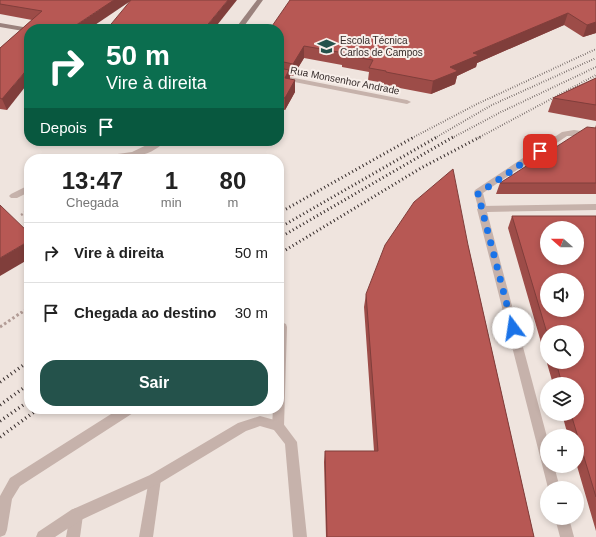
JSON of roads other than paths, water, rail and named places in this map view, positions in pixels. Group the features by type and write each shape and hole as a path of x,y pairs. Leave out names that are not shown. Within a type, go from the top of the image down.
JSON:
{"main road":[{"path":"242,24 260,0"},
{"path":"0,24 24,29"}],"street":[{"name":"Rua Monsenhor Andrade","path":"284,78 407,102"},
{"path":"540,434 478,192 565,134 574,133 596,136"},
{"path":"133,154 154,146"},
{"path":"14,196 24,191"},
{"path":"482,209 596,207"},
{"path":"0,530 6,497 15,482 121,414"},
{"path":"278,426 279,414"},
{"path":"43,537 76,515 155,479 242,427 260,421 278,426 291,442 300,537"},
{"path":"146,537 155,479"},
{"path":"73,537 76,515"},
{"path":"564,525 567,537"}],"railway":[{"path":"412,138 477,104 596,49"},
{"path":"435,138 492,105 596,58"},
{"path":"452,138 501,112 596,67"},
{"path":"478,138 596,75"},
{"path":"284,210 414,137"},
{"path":"284,225 437,137"},
{"path":"284,235 453,137"},
{"path":"284,251 421,168 480,137"},
{"path":"0,382 24,365"},
{"path":"0,405 24,388"},
{"path":"0,421 24,404"},
{"path":"0,437 31,414"}],"place":[{"name":"Escola Técnica Carlos de Campos","path":"327,46"}]}
